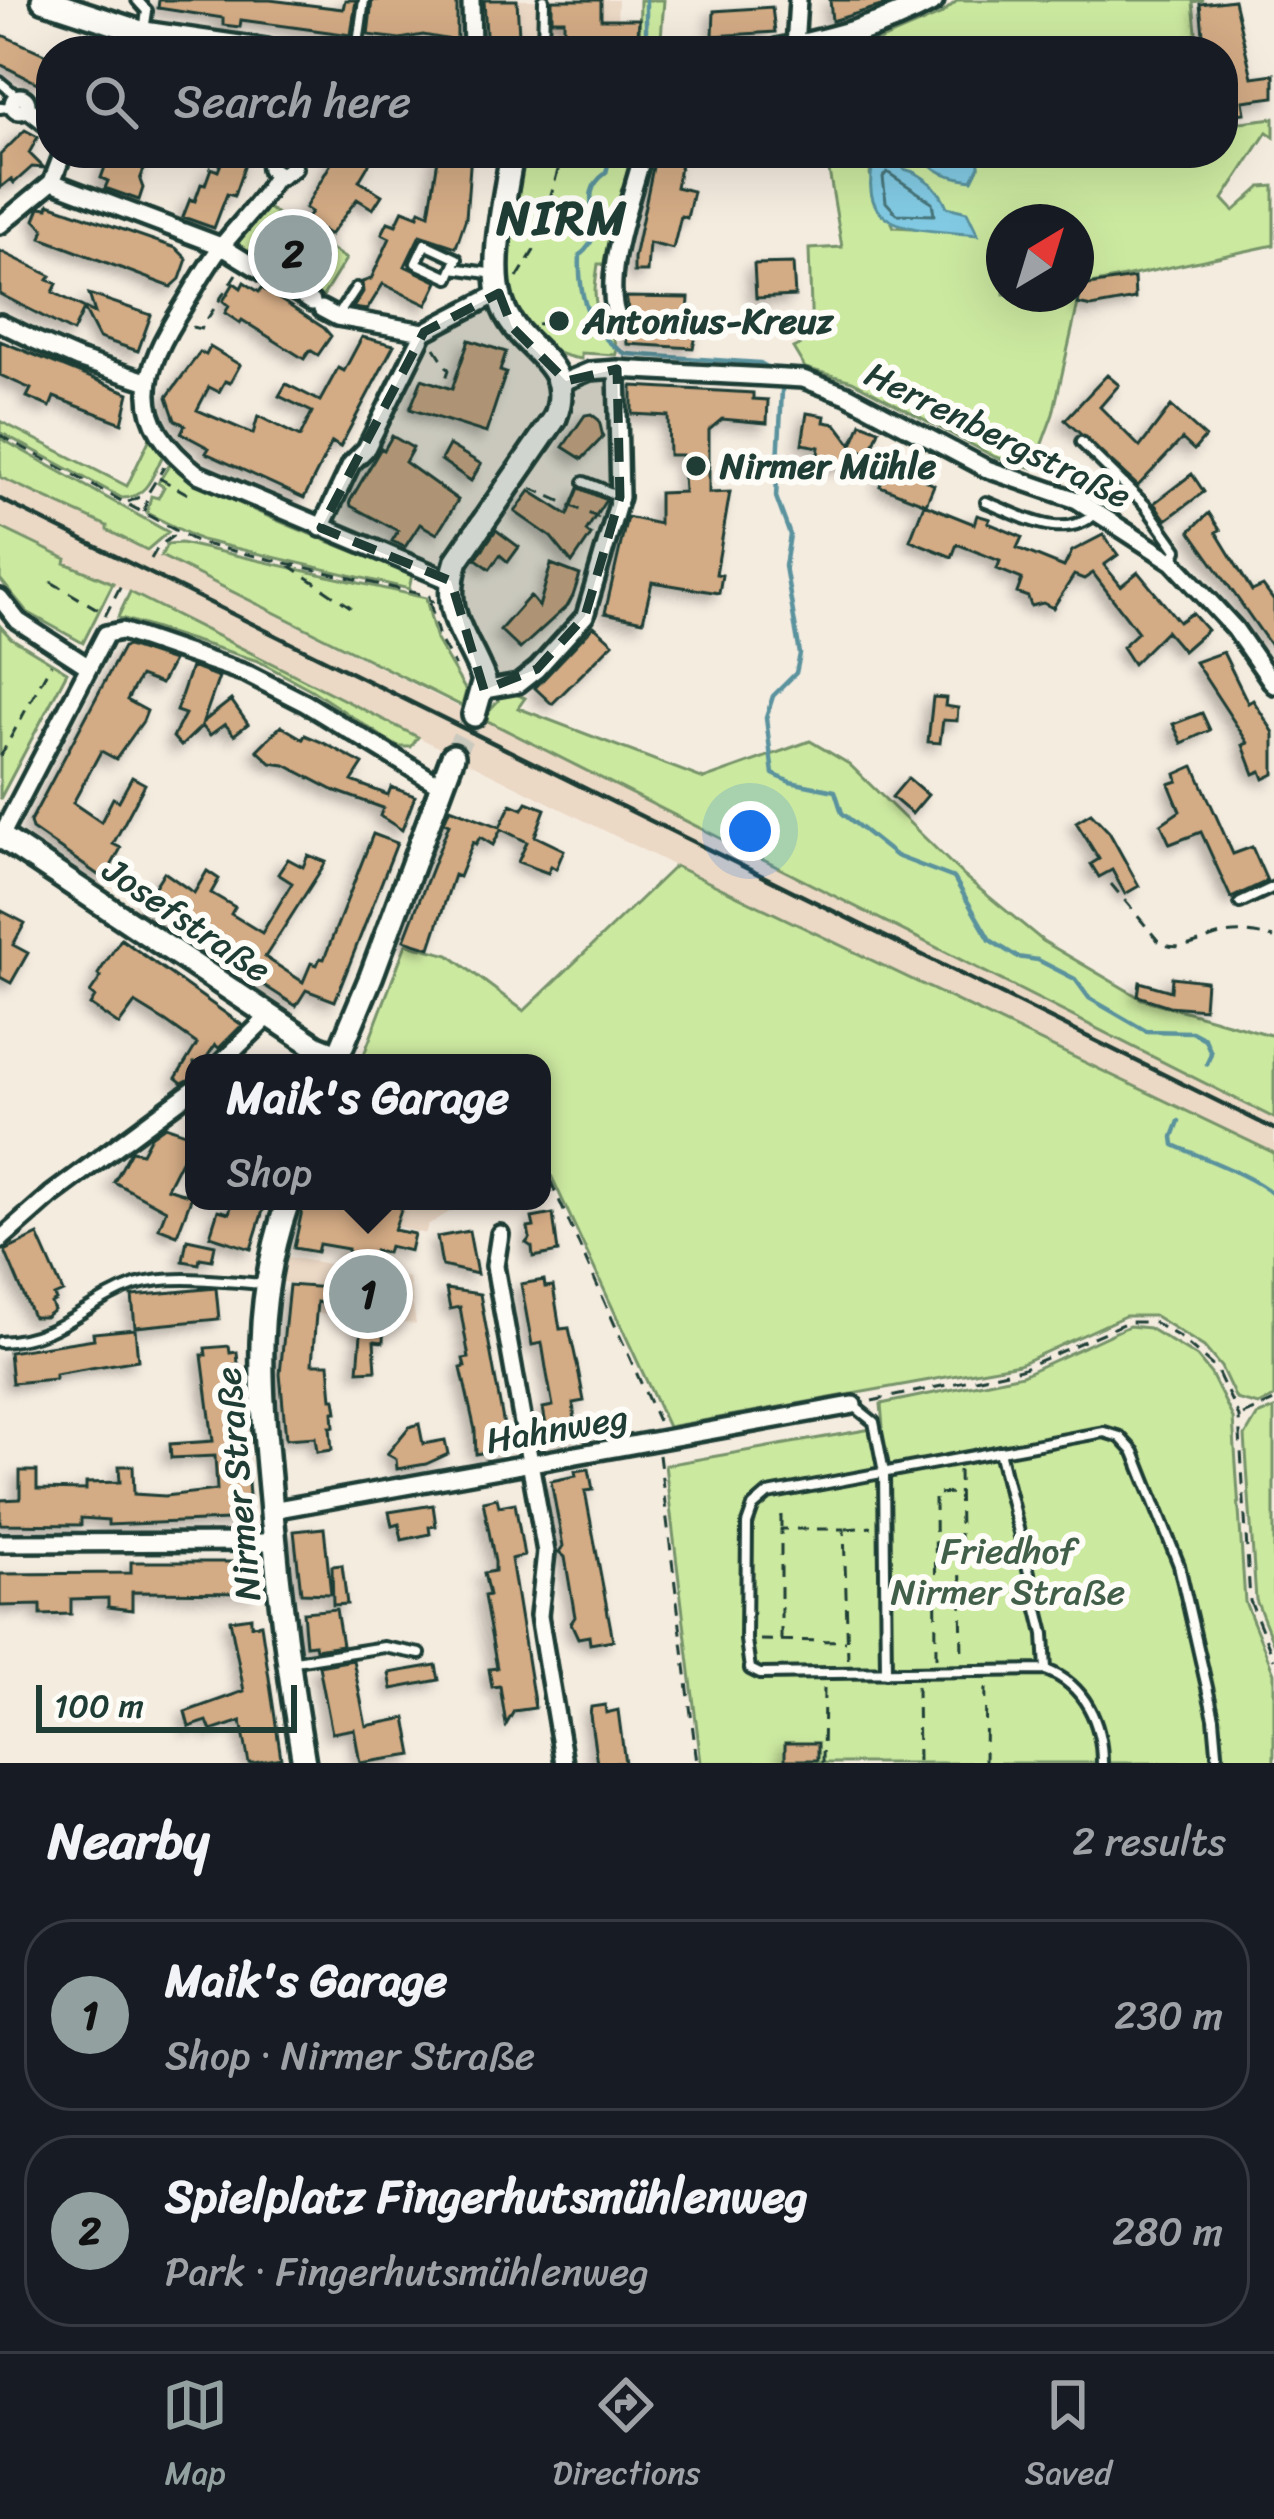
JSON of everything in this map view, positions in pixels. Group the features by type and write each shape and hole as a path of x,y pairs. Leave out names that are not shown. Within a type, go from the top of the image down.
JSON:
{"street":[{"path":"43,0 164,36"},
{"path":"471,0 472,36"},
{"path":"789,36 798,0"},
{"path":"838,36 878,26 932,0"},
{"path":"0,225 52,182 57,168"},
{"path":"293,168 277,175 221,246 172,322 146,382 148,411 172,454 198,474 451,581"},
{"path":"474,715 484,690 478,665 454,615 451,581 458,560 555,418 563,398 555,370 512,327 498,288 510,168"},
{"path":"620,324 612,308 610,284 639,168"},
{"path":"52,182 221,246 324,309 424,332"},
{"path":"321,528 424,332 498,288"},
{"path":"0,323 78,359 146,382"},
{"path":"484,690 518,684 585,616 620,497 617,369"},
{"name":"Herrenbergstraße","path":"561,383 590,371 617,369 803,380 847,395 987,469 1077,500 1173,562 1235,629 1274,685"},
{"path":"0,598 18,622 88,668"},
{"path":"0,837 106,634 122,631 248,674 441,786"},
{"path":"338,1054 453,756"},
{"name":"Josefstraße","path":"0,837 328,1054"},
{"path":"230,1054 269,1016"},
{"path":"0,1240 185,1096"},
{"name":"Nirmer Straße","path":"286,1210 266,1285 259,1361 274,1542 304,1763"},
{"path":"500,1234 495,1266 546,1552 539,1616 564,1763"},
{"name":"Hahnweg","path":"272,1510 853,1405"},
{"path":"0,1543 274,1542"}],"lane":[{"path":"137,0 147,11 144,33"},
{"path":"359,36 364,0"},
{"path":"543,36 544,0"},
{"path":"0,82 15,105"},
{"path":"425,244 458,259 453,268 448,278 416,263 425,244"},
{"path":"453,268 498,288"},
{"path":"324,309 356,288"},
{"path":"1081,442 1145,505 1177,550 1173,562"},
{"path":"584,482 620,497"},
{"path":"986,502 1051,528 1083,525 1099,512"},
{"path":"1240,903 1274,887"},
{"path":"0,1342 46,1335 137,1285 203,1281 266,1285"},
{"path":"853,1405 874,1422 884,1472 886,1673"},
{"path":"1102,1763 1095,1718 1075,1687 1046,1670 760,1674 750,1669 747,1524 753,1507 768,1494 781,1491 1104,1432 1120,1437 1134,1451 1179,1565 1214,1718 1218,1763"},
{"path":"999,1451 1044,1634 1046,1670"},
{"path":"288,1662 384,1647 420,1654"}],"path":[{"path":"498,288 515,281 536,247 559,168"},
{"path":"172,322 201,329 245,258"},
{"path":"424,332 449,370 443,388"},
{"path":"0,435 199,543 429,596"},
{"path":"143,514 148,493 172,454"},
{"path":"158,477 188,494"},
{"path":"513,480 614,524"},
{"path":"123,504 148,493"},
{"path":"151,560 158,547 179,532"},
{"path":"288,564 358,612"},
{"path":"51,581 106,614"},
{"path":"411,592 414,582"},
{"path":"106,634 101,625 122,583"},
{"path":"0,757 59,649"},
{"path":"1111,884 1169,948 1223,934 1246,932 1274,938"},
{"path":"551,1183 661,1440 697,1763"},
{"path":"1239,1417 1274,1401"},
{"path":"958,1458 962,1672"},
{"path":"781,1491 781,1640"},
{"path":"936,1672 935,1494 959,1493"},
{"path":"781,1529 885,1526"},
{"path":"844,1528 849,1672"},
{"path":"960,1554 1024,1553"},
{"path":"746,1640 847,1641"},
{"path":"985,1763 986,1671"},
{"path":"917,1672 918,1763"},
{"path":"823,1763 825,1673"}],"highlighted area":[{"path":"499,293 512,327 566,381 617,369 620,497 585,616 537,669 484,690 451,581 321,528 424,332"}],"shaded area":[{"path":"481,0 618,0 617,36 484,36"},
{"path":"0,477 108,527 1274,1118 1274,1153 675,866 79,571 64,563 65,559 0,527"},
{"path":"402,1210 453,1210 428,1225 425,1234 396,1226"},
{"path":"283,1256 409,1278 416,1324 318,1314 319,1286 278,1282"}],"green space":[{"path":"640,0 664,0 661,36 639,36"},
{"path":"958,0 1204,0 1193,2 1196,36 890,36 940,15"},
{"path":"1274,118 1274,137 1267,132 1223,199 1234,211 1261,187 1274,186 1274,245 1094,283 1094,204 986,204 986,312 1076,312 1053,414 1033,468 995,457 852,381 805,368 793,348 812,339 809,249 842,247 829,168 872,168 870,174 894,227 930,229 947,207 904,168 1238,168 1238,122"},
{"path":"522,168 628,168 595,286 597,307 615,342 616,355 581,353 581,359 548,348 526,330 514,305 509,276"},
{"path":"265,206 346,259 320,301 240,249 238,239"},
{"path":"0,421 127,486 150,438 163,455 143,490 122,498 0,432"},
{"path":"0,438 168,532 147,550 107,526 0,477"},
{"path":"170,464 257,512 412,575 409,589 201,540 147,513 151,496 158,498 164,487 158,483"},
{"path":"0,527 113,583 83,643 27,612 0,579"},
{"path":"181,543 426,598 436,640 466,691 462,706 161,556 167,544"},
{"path":"130,592 418,737 411,747 398,747 258,661 118,617"},
{"path":"0,626 11,638 67,672 0,799"},
{"path":"511,692 525,698 518,708 704,779 810,741 849,764 965,877 1043,941 1142,999 1274,1036 1274,1118 482,718 498,701 498,694"},
{"path":"675,866 1274,1153 1274,1397 1258,1405 1236,1399 1221,1367 1204,1347 1155,1316 1125,1316 1019,1364 668,1427 551,1175 551,1054 364,1054 406,944 449,955 524,1011"},
{"name":"Friedhof Nirmer Straße","path":"1129,1326 1149,1328 1197,1357 1233,1418 1245,1602 1274,1673 1274,1763 701,1763 665,1465 883,1427 881,1404 1022,1375"},
{"path":"1274,1409 1274,1645 1256,1600 1245,1436 1257,1416"}],"water":[{"path":"873,168 904,168 917,174 947,207 967,212 978,235 896,223 873,200"},
{"path":"934,168 978,168 972,180"}],"building":[{"path":"159,0 270,0 343,9 345,0 356,0 351,35 241,20 240,27 223,25 223,18 158,8"},
{"path":"372,0 457,0 457,36 368,35"},
{"path":"484,0 517,0 519,35 534,34 534,36 486,36"},
{"path":"552,0 601,0 601,19 639,19 638,36 564,36 564,20 552,20"},
{"path":"830,0 891,0 891,3 832,21"},
{"path":"1234,0 1252,77 1274,74 1274,97 1243,101 1245,113 1238,114 1238,36 1203,36 1200,4"},
{"path":"772,7 775,32 713,36 714,11"},
{"path":"0,34 36,50 36,82 0,64"},
{"path":"25,130 36,136 29,153 36,167 0,188 0,155"},
{"path":"105,168 144,168 139,200 105,188 108,181 101,178"},
{"path":"211,168 244,168 234,196 227,194 214,228 183,217"},
{"path":"328,168 367,168 359,181 382,195 373,209 357,199 330,235 306,220 311,212 305,208"},
{"path":"437,168 470,168 466,218 456,247 420,235 405,266 438,282 427,305 383,284 367,310 353,308 363,292 362,282 371,279 390,238 382,234 388,222 396,225 403,210 418,216 420,210 429,214"},
{"path":"653,168 680,168 676,187 693,191 673,249 649,243 647,272 634,272"},
{"path":"49,204 176,248 187,259 180,279 171,287 41,238 44,229 35,220 40,207"},
{"path":"0,251 51,276 48,280 57,284 53,292 95,313 89,294 151,315 138,351 99,338 84,309 73,332 0,294"},
{"path":"793,263 795,296 756,298 754,264"},
{"path":"1134,278 1135,299 1094,306 1094,284"},
{"path":"244,282 259,292 262,288 324,328 331,336 318,355 310,350 304,359 225,313 229,306 223,301 234,283 241,288"},
{"path":"626,297 689,298 688,315 701,317 693,348 627,344 632,325"},
{"path":"362,337 394,345 340,447 332,442 304,498 206,453 209,448 181,433 185,425 175,420 167,397 200,352 206,355 210,347 240,365 219,392 209,387 197,410 253,434 258,416 300,437 312,412 279,396 286,384 320,401 338,368 344,371"},
{"path":"469,340 506,352 500,371 506,373 486,433 410,409 422,379 452,389"},
{"path":"0,341 129,393 122,423 54,397 50,407 27,397 31,389 0,375"},
{"path":"1107,375 1119,385 1100,407 1140,447 1171,406 1205,437 1194,450 1182,439 1138,486 1065,420"},
{"path":"632,386 753,393 753,399 768,400 767,423 722,419 709,430 709,493 730,492 716,574 722,575 719,593 652,582 643,621 605,613 627,517 659,524 659,493 684,492 682,455 669,455 668,416 632,414"},
{"path":"807,413 825,416 824,422 836,424 852,445 861,423 879,430 870,454 852,446 860,457 859,468 817,462 819,447 802,444"},
{"path":"585,415 599,420 603,437 582,459 563,447"},
{"path":"392,436 413,448 405,462 458,500 437,534 420,524 405,547 392,541 398,531 351,506 350,501"},
{"path":"449,445 481,464 471,481 441,460"},
{"path":"889,462 934,485 926,504 880,486"},
{"path":"1192,474 1204,492 1166,520 1154,503"},
{"path":"579,488 606,500 572,563 551,537 515,512 530,491 568,515"},
{"path":"924,504 974,524 977,515 990,519 988,523 1022,537 1017,548 1064,567 1072,551 1103,535 1118,555 1104,565 1121,586 1138,572 1179,622 1192,613 1207,630 1183,651 1166,631 1133,664 1122,647 1138,632 1093,573 1084,579 1074,575 1053,608 1043,603 1031,606 1028,597 1017,593 1022,579 997,569 1000,561 957,544 952,557 910,540"},
{"path":"1209,513 1252,591 1263,586 1274,601 1274,650 1190,531"},
{"path":"496,530 519,547 508,562 500,555 490,569 476,559"},
{"path":"551,564 580,575 573,596 520,649 500,630 530,596 539,607"},
{"path":"594,626 613,643 552,704 535,688"},
{"path":"123,647 173,661 161,684 140,676 127,700 147,711 143,721 116,759 101,751 73,803 101,822 113,798 119,801 132,777 145,784 113,844 121,848 104,879 32,829 30,822"},
{"path":"1223,652 1248,703 1253,700 1274,733 1274,774 1264,779 1261,771 1254,774 1243,745 1248,743 1195,662"},
{"path":"191,667 219,677 203,722 231,700 248,724 234,735 225,724 210,735 202,726 181,746 173,737 185,714 176,711"},
{"path":"933,697 946,698 945,706 958,708 957,721 943,720 940,743 928,742"},
{"path":"1202,713 1210,730 1182,743 1173,724"},
{"path":"281,726 363,764 352,781 388,795 391,787 415,796 402,830 380,816 383,808 271,763 257,750"},
{"path":"1194,766 1233,854 1252,847 1267,881 1231,898 1201,832 1170,844 1161,824 1180,811 1169,784 1178,781 1176,774"},
{"path":"908,778 928,795 912,814 892,797"},
{"path":"527,802 545,809 535,836 564,850 556,869 551,866 548,873 518,862 527,842 501,829 493,845 480,837 473,842 459,877 454,875 430,948 404,940 449,824 444,822 450,808 500,827 511,804 523,809"},
{"path":"1091,813 1109,832 1139,886 1125,894 1112,870 1099,877 1091,864 1099,859 1076,822"},
{"path":"373,834 397,843 335,1001 306,990 296,1006 142,907 164,872 194,893 207,871 219,879 211,893 235,907 231,914 262,933 292,883 278,874 288,859 303,867 308,855 326,862 265,957 303,982 311,963 317,965 324,959"},
{"path":"0,910 25,923 13,945 28,953 11,983 0,977"},
{"path":"121,939 242,1025 209,1054 191,1054 197,1044 135,1003 119,1025 90,1005 95,997 90,993 101,977 98,974"},
{"path":"1172,977 1206,981 1204,1009 1169,1006 1138,996 1140,982 1171,991"},
{"path":"185,1063 185,1082 176,1078"},
{"path":"165,1126 185,1133 185,1153 167,1188 185,1194 187,1210 177,1235 159,1228 166,1210 114,1182 131,1151 142,1153 151,1136"},
{"path":"218,1210 263,1210 251,1249 210,1236"},
{"path":"302,1210 401,1210 394,1230 414,1234 410,1251 389,1246 387,1253 375,1251 366,1276 396,1281 391,1314 384,1313 383,1342 374,1341 376,1370 358,1371 363,1310 317,1302 312,1364 329,1364 337,1412 333,1412 334,1427 330,1427 332,1450 317,1452 315,1437 286,1439 280,1374 289,1285 342,1289 348,1249 319,1244 317,1252 294,1248"},
{"path":"553,1214 558,1252 533,1257 526,1243 528,1228 534,1227 532,1218"},
{"path":"469,1231 477,1274 442,1266 437,1237"},
{"path":"38,1235 63,1292 54,1296 54,1310 45,1317 33,1317 5,1251"},
{"path":"187,1239 215,1245 212,1260 183,1261"},
{"path":"544,1280 545,1287 553,1286 560,1329 569,1328 578,1369 584,1401 573,1403 577,1440 552,1438 546,1425 543,1408 553,1406 542,1343 532,1345 521,1284"},
{"path":"216,1288 219,1319 135,1327 132,1296"},
{"path":"446,1289 480,1294 508,1448 476,1454 461,1368 465,1367 463,1359 469,1358 460,1307 450,1309"},
{"path":"135,1329 138,1360 55,1374 55,1379 12,1383 9,1352 94,1339 93,1333"},
{"path":"229,1346 230,1353 237,1352 251,1519 108,1525 108,1520 81,1518 81,1525 0,1524 0,1500 20,1499 20,1471 37,1471 37,1489 86,1490 86,1483 120,1482 119,1466 133,1466 134,1494 217,1490 215,1456 171,1458 170,1444 213,1441 202,1355 206,1355 205,1348"},
{"path":"419,1424 423,1444 445,1440 448,1454 397,1469 396,1459 387,1454 409,1427"},
{"path":"589,1469 593,1490 585,1491 613,1640 590,1644 589,1636 578,1638 571,1623 575,1617 565,1557 559,1552 563,1546 551,1481"},
{"path":"497,1498 499,1506 515,1503 524,1556 511,1559 535,1708 514,1711 506,1725 500,1686 492,1687 489,1669 497,1668 484,1596 489,1595 484,1573 495,1571 495,1562 483,1501"},
{"path":"433,1505 436,1526 429,1527 430,1534 402,1540 399,1524 392,1526 389,1512"},
{"path":"324,1528 331,1594 301,1593 294,1531"},
{"path":"131,1562 240,1562 240,1566 255,1566 258,1593 132,1592 132,1610 108,1607 108,1598 71,1599 71,1614 41,1615 41,1605 0,1606 0,1574 131,1573"},
{"path":"342,1565 347,1604 333,1605 332,1566"},
{"path":"336,1609 342,1645 316,1649 315,1644 306,1645 303,1612"},
{"path":"251,1617 251,1625 261,1624 281,1758 254,1763 249,1763 241,1721 211,1731 207,1721 189,1727 185,1712 244,1691 230,1620"},
{"path":"353,1660 366,1726 406,1718 413,1755 360,1763 354,1729 332,1733 319,1666"},
{"path":"436,1665 439,1680 392,1689 389,1673"},
{"path":"605,1705 606,1713 618,1710 625,1763 597,1763 591,1707"},
{"path":"785,1743 818,1743 818,1760 785,1760"}],"waterway":[{"path":"646,0 646,36"},
{"path":"607,168 592,192 594,234 580,255 584,299 602,335 626,354 767,367"},
{"path":"782,391 776,497 790,535 785,566 800,654 796,673 773,696 766,718 773,774 835,791 842,813 896,856 954,878 990,940 1017,957 1038,960 1075,979 1089,998 1146,1031 1192,1032 1205,1039 1211,1053 1207,1064"},
{"path":"1179,1121 1174,1145 1241,1174 1274,1195"}],"tunnel":[{"path":"453,756 474,715"}],"railway":[{"path":"0,499 1274,1129"}],"place":[{"name":"Spielplatz Fingerhutsmühlenweg","path":"293,254"},
{"name":"Antonius-Kreuz","path":"559,321"},
{"name":"Nirmer Mühle","path":"696,466"},
{"name":"Maik's Garage","path":"368,1294"}],"district":[{"name":"NIRM","path":"563,217"}]}
